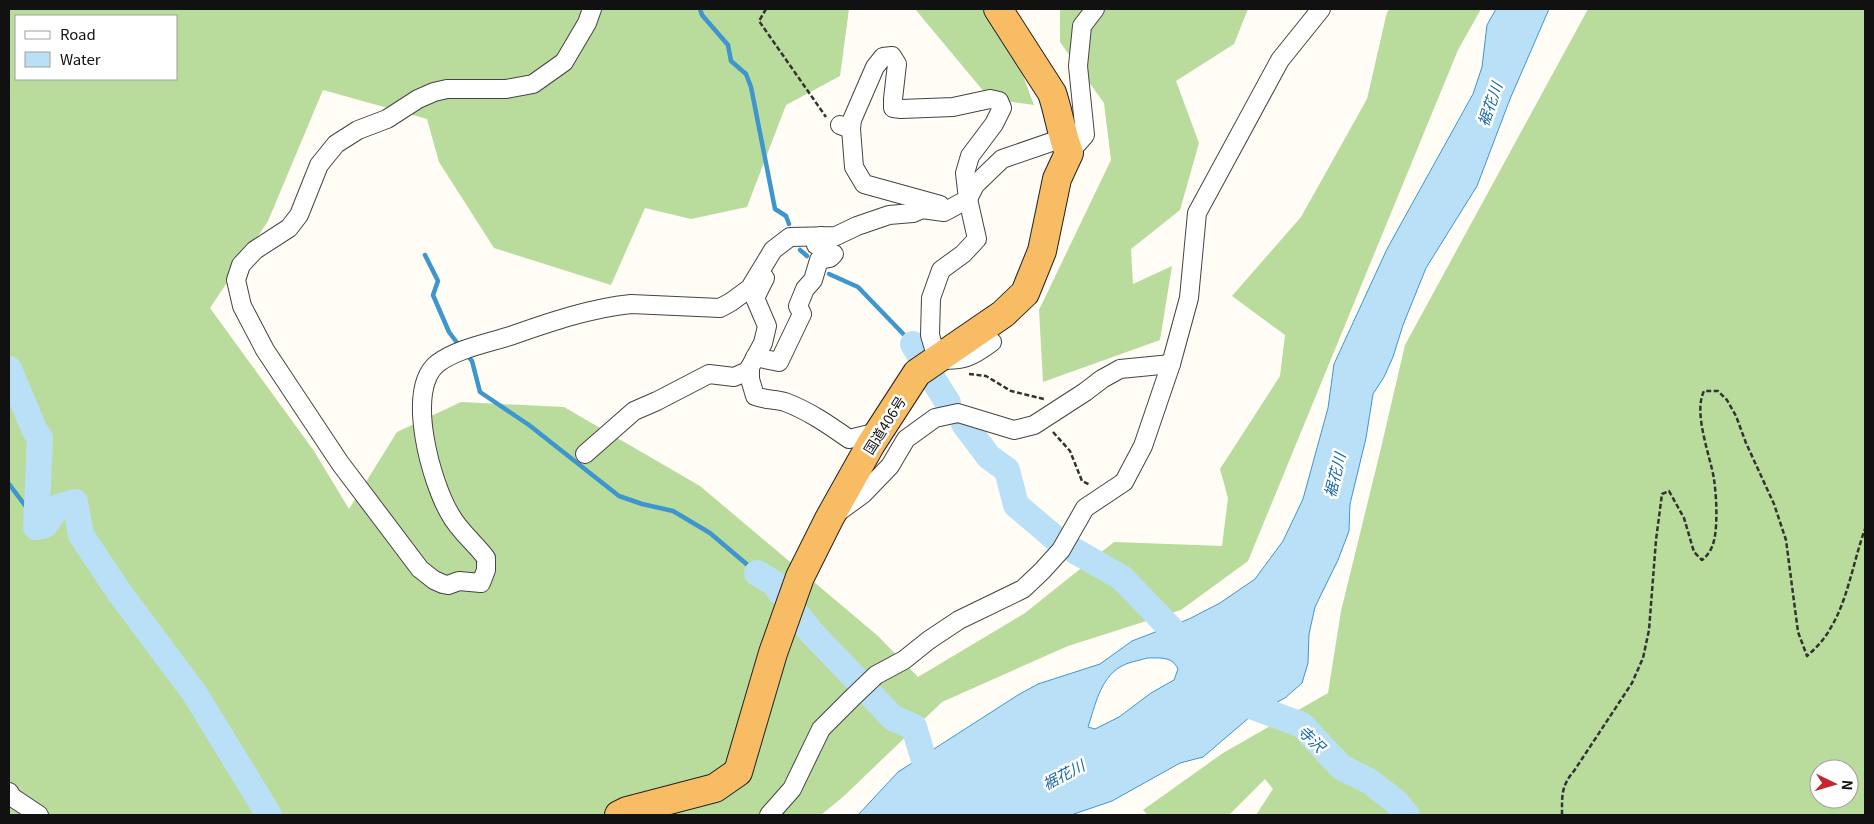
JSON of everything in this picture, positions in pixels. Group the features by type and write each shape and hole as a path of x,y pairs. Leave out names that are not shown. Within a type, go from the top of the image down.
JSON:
{"highway":[{"path":"998,9 1052,93 1058,108 1066,146"},
{"name":"国道406号","path":"619,815 636,808 715,788 738,772 773,653 800,577 829,519 878,432 917,374 937,358 1003,314 1025,293 1042,251 1066,146"}],"street":[{"path":"592,9 587,23 564,62 533,84 506,89 447,89 434,92 418,99 387,119 358,130 336,144 318,165 299,215 289,228 255,250 241,265 236,280 242,306 264,350 340,463 426,576 443,584 448,585 459,581 481,583 486,570 486,558 450,514 432,474 421,421 424,385 437,364 455,354 540,325 616,305 720,308 750,288 773,250 790,237 836,236 889,214 913,213 922,210 944,212 952,208 968,199 975,185 1002,159 1066,146 1085,135 1078,66 1082,26 1095,9"},
{"path":"769,815 792,789 821,729 876,675 904,660 959,620 1023,589 1062,550 1085,508 1124,482 1143,446 1189,298 1197,213 1280,60 1321,9"},
{"path":"952,208 864,184 854,167 846,127 852,120 875,67 883,57 892,56 897,64 892,100 893,108 953,107 990,99 999,101 1002,108 994,124 970,156 965,173 968,199 977,238 962,254 942,270 931,298 930,335 937,358 955,361 978,352 992,342"},
{"path":"752,362 779,362 802,314 798,306 805,289 813,280 819,260 830,258 834,254 816,245 821,236"},
{"path":"585,454 634,411 709,374 734,377 748,371 763,343 767,326 755,298 766,276 765,263"},
{"path":"752,362 750,379 755,396 784,402 820,418 849,439 878,432"},
{"path":"829,519 862,494 890,466 906,439 934,418 958,414 1014,430 1034,425 1120,369 1170,364"},
{"path":"9,792 12,797 39,815"}],"path":[{"path":"766,9 759,21 808,94 828,119 846,127"},
{"path":"1562,815 1562,796 1566,780 1574,771 1632,683 1643,658 1649,630 1656,540 1662,494 1669,491 1684,518 1694,552 1702,560 1710,554 1715,536 1717,509 1714,479 1703,437 1700,398 1704,391 1718,392 1727,400 1736,416 1746,443 1774,504 1786,540 1798,632 1807,656 1821,643 1831,628 1843,599 1865,530"}],"green space":[{"path":"9,9 849,9 840,76 786,105 747,207 691,219 645,208 611,285 494,248 439,162 427,119 323,90 268,221 210,308 314,451 349,509 397,432 461,402 564,407 700,486 878,636 918,677 1025,613 1114,542 1222,546 1228,498 1220,469 1280,376 1285,335 1232,296 1301,217 1367,99 1387,12 1390,9 1481,9 1458,50 1248,561 1181,610 1068,646 942,702 844,796 821,815 9,815"},
{"path":"915,9 998,9 1034,105 990,99"},
{"path":"1060,9 1248,9 1234,44 1176,81 1199,143 1180,210 1131,249 1133,284 1172,266 1160,340 1043,382 1039,310 1111,160 1104,103 1060,42"},
{"path":"1588,9 1865,9 1865,815 1256,815 1273,789 1265,779 1229,815 1148,815 1143,810 1223,753 1328,693 1341,611 1405,345"}],"water":[{"name":"裾花川","path":"1496,9 1549,9 1510,99 1477,186 1426,268 1403,325 1393,357 1384,377 1373,394 1366,438 1350,504 1349,531 1338,560 1315,607 1309,634 1308,663 1302,683 1285,698 1251,716 1203,757 1180,763 1112,801 1071,815 858,815 898,772 1018,695 1038,684 1100,664 1132,641 1189,619 1220,603 1255,579 1283,541 1303,499 1328,408 1334,364 1387,249 1473,94 1482,67 1487,25","holes":["1147,658 1165,659 1172,662 1178,669 1174,680 1151,693 1119,717 1095,729 1088,727 1099,694 1113,672 1126,664"]}],"waterway":[{"path":"700,9 702,15 728,45 731,61 746,74 751,87 775,209 786,216 789,224"},
{"path":"800,250 807,256"},
{"path":"425,255 438,281 433,295 449,332 461,348"},
{"path":"829,274 858,287 913,344"},
{"path":"913,344 919,354"},
{"path":"466,354 472,361 480,392 529,425 619,496 642,504 673,511 710,533 757,573"},
{"path":"9,369 35,431 40,438 36,527 45,525 58,507 75,502 81,535 119,592 195,694 269,815"},
{"path":"933,379 948,403"},
{"path":"964,424 989,457 1007,470 1016,505 1056,539"},
{"path":"9,484 36,520"},
{"path":"1075,551 1122,578 1194,651"},
{"path":"757,573 774,583 780,592"},
{"path":"800,618 855,678"},
{"path":"872,696 893,718 914,727 926,767 941,773 949,815"},
{"name":"寺沢","path":"1229,698 1302,725 1341,767 1369,781 1395,801 1407,815"}]}
